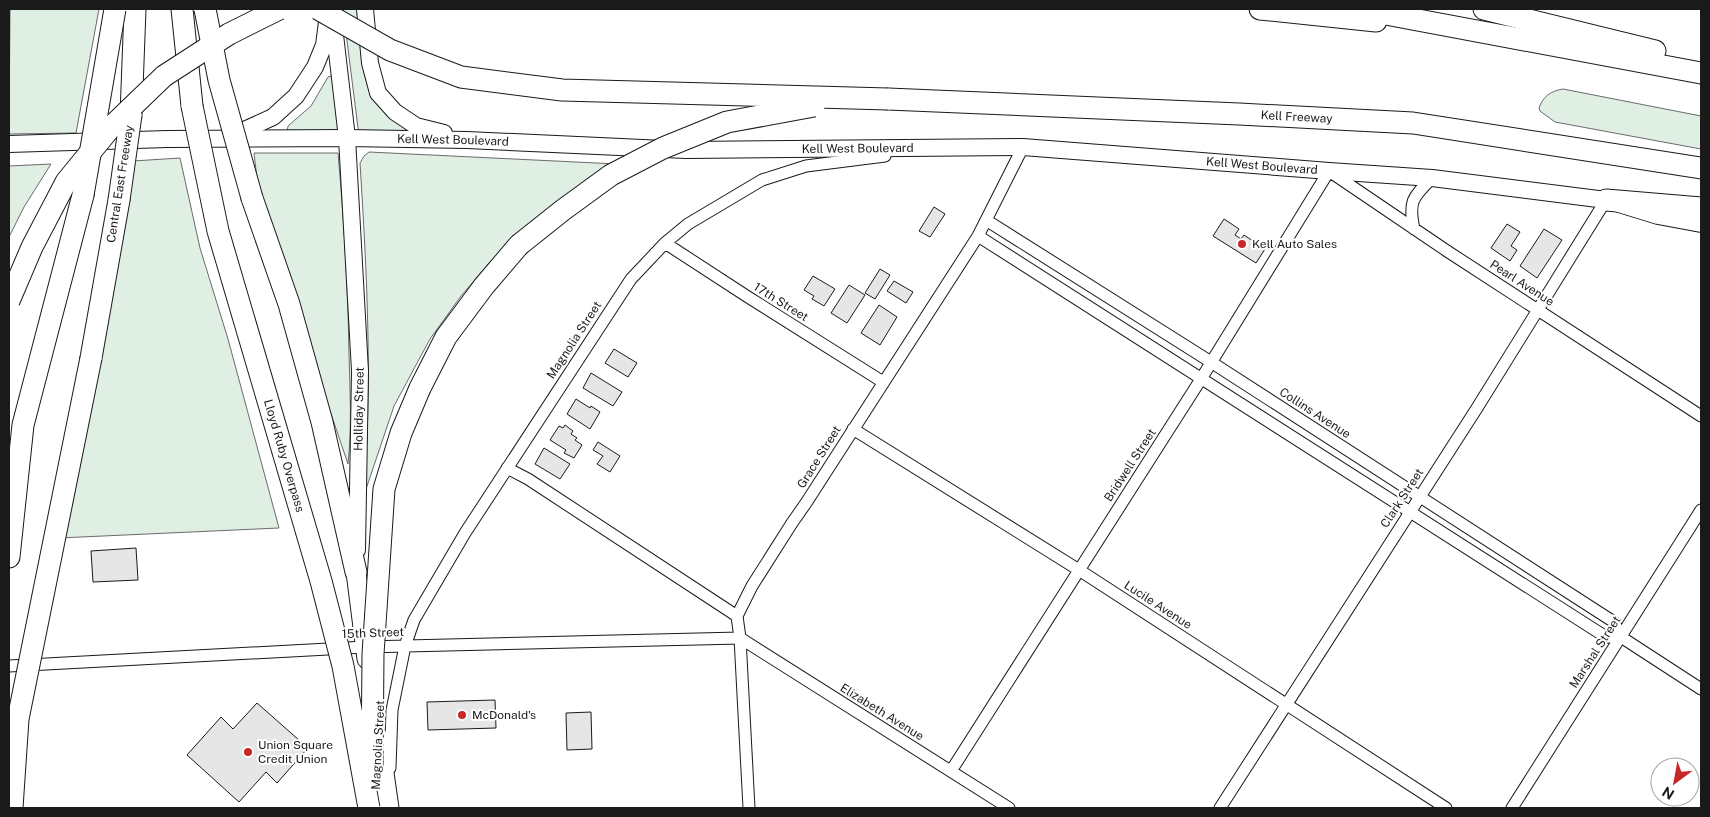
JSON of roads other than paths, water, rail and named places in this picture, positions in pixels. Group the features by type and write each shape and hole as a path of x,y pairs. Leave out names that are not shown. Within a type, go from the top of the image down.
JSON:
{"highway":[{"path":"9,558 23,425 83,195 115,9"},
{"name":"Central East Freeway","path":"12,808 18,719 91,358 119,200 131,115 135,9"},
{"name":"Lloyd Ruby Overpass","path":"182,9 192,106 218,230 321,581 380,808"},
{"path":"205,9 219,80 252,198 289,304 322,422 356,572"},
{"path":"9,301 32,247 66,182 110,127 164,76 229,34 279,9"},
{"path":"318,9 390,50 461,77 562,90 888,99"},
{"path":"1260,9 1480,33"},
{"path":"1359,9 1701,73"},
{"path":"1484,9 1701,63"},
{"path":"380,808 373,654 384,489 400,433 446,337 484,286 519,245 611,175 663,148 727,122 813,106 888,99"},
{"name":"Kell Freeway","path":"888,99 1413,123 1701,168"},
{"path":"1606,200 1701,208"}],"main road":[{"name":"Holliday Street","path":"330,9 347,138 360,371 356,572 380,808"},
{"path":"225,139 273,117 296,96 315,67 324,45 330,9"},
{"path":"365,9 370,63 378,93 395,112 416,126 467,140"},
{"name":"Kell West Boulevard","path":"9,144 347,138 467,140 686,150 1023,147 1432,178 1606,200 1658,216 1701,224"}],"street":[{"name":"Magnolia Street","path":"380,808 392,710 405,646 414,620 465,533 631,279 665,243 688,224 762,180 806,166 870,156 1023,147"},
{"name":"Grace Street","path":"737,616 752,586 978,236 1023,147"},
{"name":"Pearl Avenue","path":"1329,171 1414,229 1701,416"},
{"name":"Bridwell Street","path":"951,771 1201,379 1329,171"},
{"path":"1414,229 1410,210 1418,192 1432,178"},
{"name":"Clark Street","path":"1220,808 1477,408 1606,200"},
{"name":"Collins Avenue","path":"986,220 1211,362 1614,622 1621,637 1701,689"},
{"name":"Collins Avenue","path":"978,236 1606,637 1621,637"},
{"name":"17th Street","path":"665,243 748,298 883,382"},
{"name":"Lucile Avenue","path":"853,429 1079,570 1446,808"},
{"path":"507,468 528,479 737,616 740,638 749,808"},
{"name":"Marshal Street","path":"1512,808 1701,510"},
{"name":"15th Street","path":"9,666 365,647 740,638"},
{"name":"Elizabeth Avenue","path":"740,638 1009,808"}],"place":[{"name":"Kell Auto Sales","path":"1242,244"},
{"name":"McDonald's","path":"462,715"},
{"name":"Union Square Credit Union","path":"248,752"}]}
